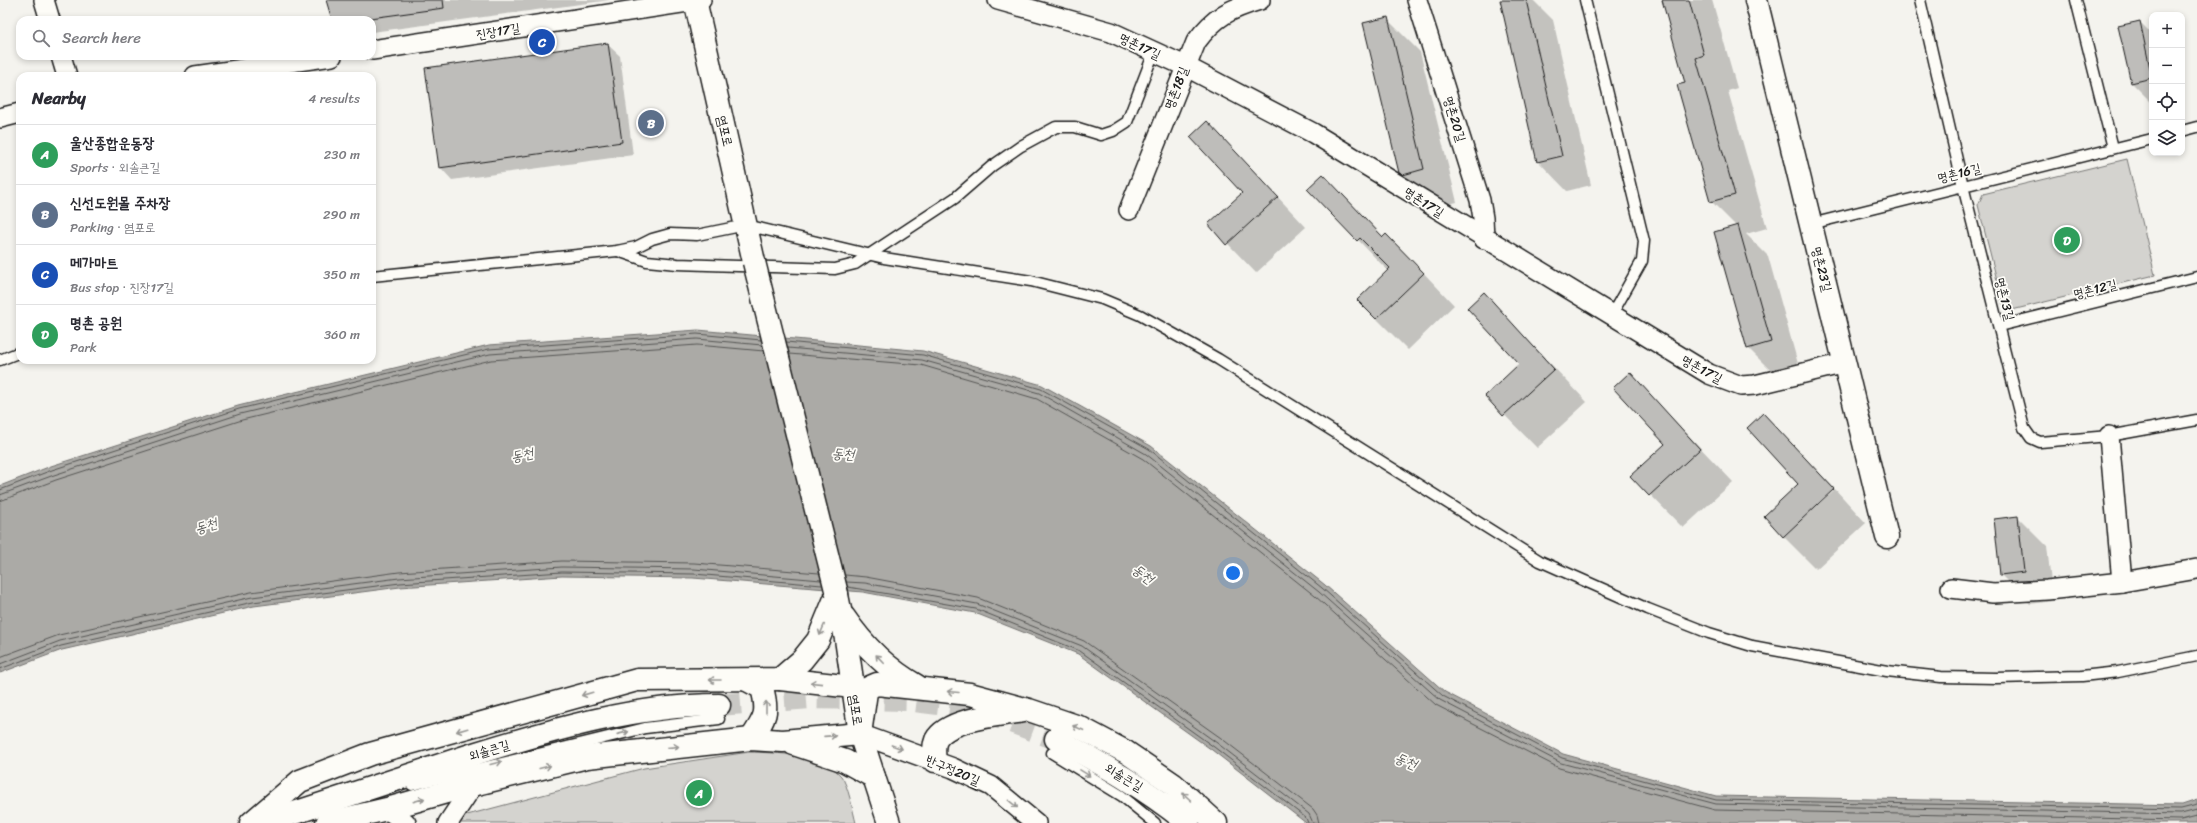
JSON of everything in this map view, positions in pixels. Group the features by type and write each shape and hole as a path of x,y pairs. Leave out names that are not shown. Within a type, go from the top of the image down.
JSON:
{"main road":[{"name":"염포로","path":"697,0 754,262 846,639 860,734 889,823"},
{"name":"명촌23길","path":"1756,0 1887,537"},
{"path":"780,679 802,660 818,640 838,603 862,640 889,669 923,690"},
{"path":"251,823 300,782 370,754 636,680 780,679 853,687"},
{"path":"747,680 762,688 766,703 765,718 751,738"},
{"path":"783,741 860,734 866,692 870,687 877,684 970,694 1029,710 1079,728 1126,752 1173,784 1216,823"},
{"name":"외솔큰길","path":"264,823 548,731 687,705 719,712"},
{"path":"935,761 933,750 937,739 943,732 951,727 972,720 1029,710"},
{"path":"327,823 387,809 474,784 587,757 751,738 783,741 818,750 846,761 874,777"},
{"name":"외솔큰길","path":"1054,746 1117,772 1154,796 1188,823"}],"street":[{"path":"44,0 49,16"},
{"name":"진장17길","path":"376,49 697,0"},
{"name":"명촌17길","path":"998,0 1111,32 1184,66 1313,133 1484,239 1709,374 1741,386 1755,385 1845,363"},
{"name":"명촌18길","path":"1130,210 1184,66 1196,42 1208,25 1224,13 1260,0"},
{"name":"명촌20길","path":"1417,0 1480,200 1484,239"},
{"path":"62,60 66,72"},
{"path":"222,72 305,60"},
{"path":"0,118 16,114"},
{"path":"2109,436 2122,582"},
{"path":"1952,588 1994,593 2047,590 2122,582 2197,569"},
{"name":"반구정20길","path":"860,734 935,761 991,786 1036,823"},
{"path":"448,823 474,784"},
{"path":"387,809 406,823"}],"lane":[{"path":"1586,0 1644,241 1642,261 1611,316"},
{"name":"명촌13길","path":"1920,0 1963,186 2024,428 2031,438 2040,442 2109,436 2197,420"},
{"path":"2076,0 2112,148"},
{"path":"617,251 647,261 677,264 835,269 855,264 956,198 992,166 1021,146 1056,127 1075,127 1101,135 1113,131 1127,122 1154,52"},
{"path":"2185,130 2197,127"},
{"name":"명촌16길","path":"1811,224 2149,140"},
{"path":"376,276 617,251 636,247 652,239 670,234 697,235 746,225 869,255 1031,281 1102,299 1140,315 1218,359 1540,561 1648,610 1709,633 1752,646 1837,663 1941,677 2010,678 2082,676 2118,672 2197,656"},
{"name":"명촌12길","path":"1999,326 2197,277"},
{"path":"0,360 16,354"},
{"path":"269,823 575,744 719,712"},
{"path":"1054,746 1122,796 1155,823"}],"shaded area":[{"path":"2127,159 2155,275 2012,310 2003,304 1978,205 1983,194"},
{"path":"749,752 798,756 811,759 833,768 844,780 856,823 437,823 644,768"}],"water":[{"name":"동천","path":"698,330 923,351 1042,385 1151,446 1325,585 1445,692 1563,754 1716,796 2182,805 2197,800 2197,823 1306,823 1212,750 1078,654 975,613 863,592 693,578 562,576 400,587 254,606 62,650 0,673 0,486 51,466 238,406 489,345"}],"building":[{"path":"326,0 443,0 444,8 376,17 376,16 331,16"},
{"path":"1500,0 1526,0 1562,156 1537,162"},
{"path":"1662,0 1689,0 1704,55 1696,58 1735,195 1710,202 1677,85 1685,83"},
{"path":"1388,17 1424,169 1403,175 1399,173 1363,23"},
{"path":"2140,21 2149,64 2149,79 2131,83 2118,26"},
{"path":"608,43 622,142 439,168 425,68"},
{"path":"1207,121 1278,197 1226,245 1208,224 1242,193 1190,137"},
{"path":"1323,174 1383,237 1386,234 1424,273 1376,319 1357,300 1390,268 1360,238 1357,241 1307,189"},
{"path":"1738,225 1771,342 1747,349 1714,232"},
{"path":"1484,292 1554,369 1503,416 1485,396 1519,364 1467,308"},
{"path":"1630,372 1700,449 1649,496 1630,476 1665,444 1613,388"},
{"path":"1763,413 1834,489 1783,537 1764,516 1798,484 1747,428"},
{"path":"2018,516 2024,572 2000,575 1994,519"}],"tunnel":[{"path":"719,705 810,698 906,700 976,709 1056,739"}],"place":[{"name":"메가마트","path":"542,42"},
{"name":"신선도원몰 주차장","path":"651,123"},
{"name":"명촌 공원","path":"2067,240"},
{"name":"울산종합운동장","path":"699,793"}]}
